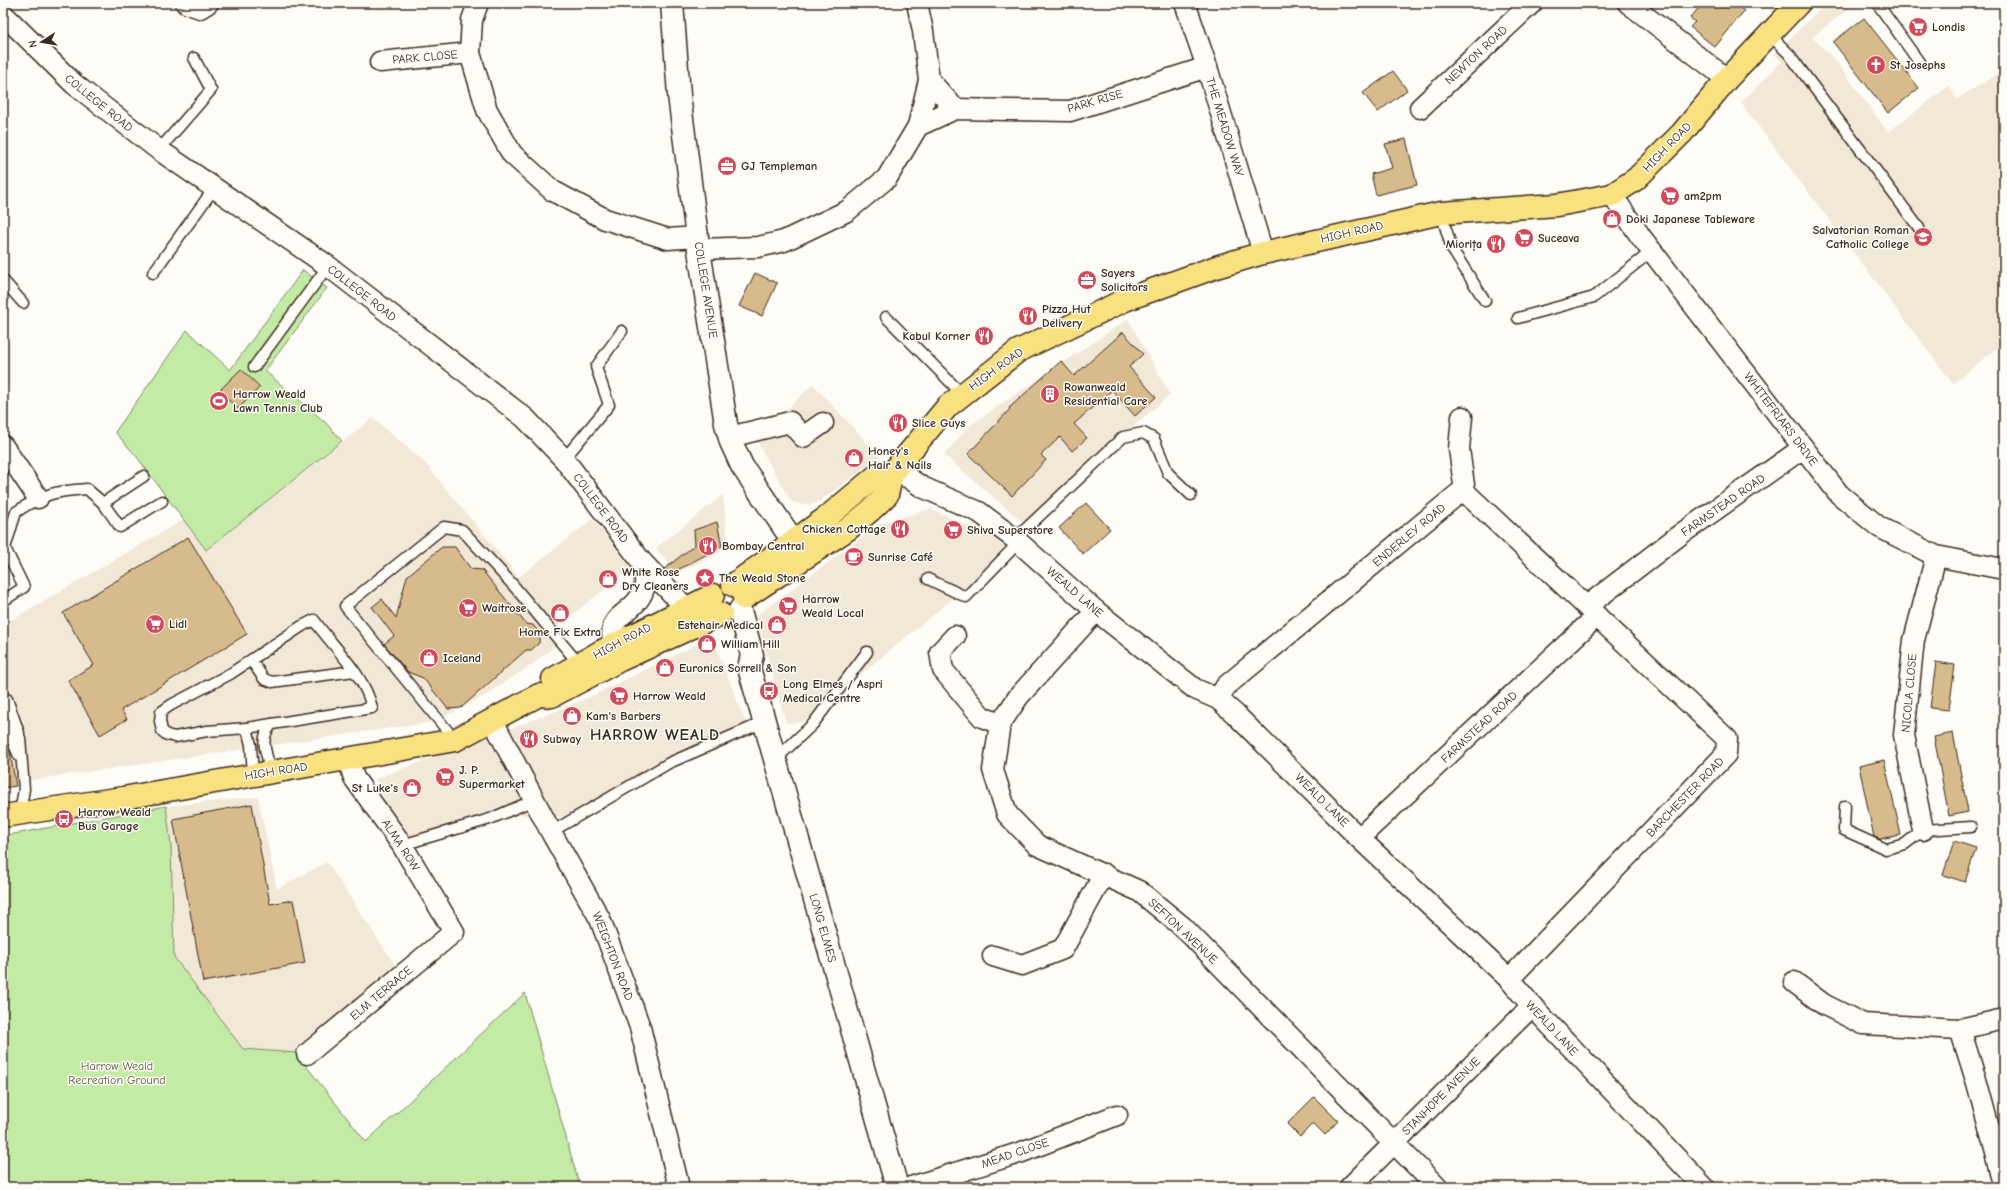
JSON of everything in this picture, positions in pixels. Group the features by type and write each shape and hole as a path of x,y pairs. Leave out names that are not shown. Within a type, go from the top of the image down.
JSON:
{"main road":[{"name":"HIGH ROAD","path":"539,695 545,683 578,664 616,653 729,603 798,549 848,529 887,495 894,471 948,406 962,394 1018,351 1118,304 1216,267 1263,252 1441,213 1558,205 1612,195 1636,179 1672,143 1727,79 1799,3"},
{"name":"HIGH ROAD","path":"11,815 123,798 455,740 539,695 552,696 686,608 729,603"}],"street":[{"path":"186,3 200,8 208,3"},
{"path":"478,3 472,20 470,53 487,110 512,154 553,191 604,219 668,239 698,243 758,247 777,242 847,210 887,178 918,126 929,80 923,31 917,3"},
{"name":"COLLEGE AVENUE","path":"672,3 679,94 698,243 730,437 742,466 798,549"},
{"name":"THE MEADOW WAY","path":"1185,3 1207,67 1263,252"},
{"name":"NEWTON ROAD","path":"1420,108 1532,3"},
{"path":"1628,3 1727,79"},
{"name":"COLLEGE ROAD","path":"3,14 74,84 159,150 328,266 524,418 564,459 642,561 686,608"},
{"name":"PARK CLOSE","path":"380,62 470,53"},
{"name":"PARK RISE","path":"918,126 955,109 1070,111 1207,67"},
{"path":"929,80 955,109"},
{"name":"WHITEFRIARS DRIVE","path":"1612,195 1641,238 1838,494 1879,527 1936,556 1998,568 2004,567"},
{"path":"1462,417 1459,449 1466,492 1592,611"},
{"path":"730,437 790,422 803,437 822,422"},
{"path":"3,446 38,498"},
{"name":"FARMSTEAD ROAD","path":"1359,838 1592,611 1681,534 1803,448"},
{"name":"WEALD LANE","path":"894,471 922,487 979,512 1017,541 1096,611 1195,688 1218,699 1359,838 1508,979 1704,1187"},
{"name":"ENDERLEY ROAD","path":"1218,699 1226,686 1458,494 1466,492"},
{"name":"NICOLA CLOSE","path":"1923,830 1904,734 1914,640 1936,556"},
{"path":"616,653 612,633 614,622 641,596 645,583 642,561"},
{"name":"LONG ELMES","path":"729,603 752,655 749,668 897,1187"},
{"name":"SEFTON AVENUE","path":"1096,611 1019,696 1000,724 993,770 1007,814 1037,845 1139,891 1183,928 1437,1187"},
{"name":"BARCHESTER ROAD","path":"1508,979 1726,754 1727,739 1592,611"},
{"path":"956,636 940,652 943,670 982,717 1000,724"},
{"name":"WEIGHTON ROAD","path":"493,720 551,832 600,919 640,1027 679,1187"},
{"name":"ALMA ROW","path":"348,759 354,778 402,845 454,932"},
{"path":"993,956 1022,965 1063,949 1104,874"},
{"name":"ELM TERRACE","path":"307,1054 454,932"},
{"path":"1794,982 1823,1004 1863,1024 1960,1029 2004,1019"},
{"name":"STANHOPE AVENUE","path":"1350,1187 1532,1006"},
{"path":"1960,1029 1977,1082 2004,1184"},
{"name":"MEAD CLOSE","path":"911,1187 1022,1152 1117,1115"}],"lane":[{"path":"1877,3 1919,62"},
{"path":"1770,35 1789,54 1919,228"},
{"path":"159,150 212,90 194,58"},
{"path":"153,273 215,187"},
{"path":"1441,213 1452,249 1485,301"},
{"path":"1518,318 1594,297 1652,251"},
{"path":"254,367 328,266"},
{"path":"3,280 23,303"},
{"path":"886,316 962,394"},
{"path":"564,459 609,405 596,367 622,331"},
{"path":"928,579 966,598 1017,541 1123,437 1143,433 1154,439 1168,473 1191,495"},
{"path":"103,503 144,476"},
{"path":"3,601 24,587 5,548 16,512 38,498 64,491 87,489 103,503 120,527 162,501"},
{"path":"455,740 345,606 444,527 462,530 513,585 578,664"},
{"path":"314,620 329,642 354,671 369,694 372,708 247,728 207,731 175,737 167,735 162,731 160,721 161,712 171,705 230,674 251,660 302,626 314,620"},
{"path":"775,760 814,724 867,652"},
{"path":"251,660 264,679 272,682 354,671"},
{"path":"7,699 20,738 24,788 11,815"},
{"path":"551,832 669,763 764,722"},
{"path":"3,725 8,724 20,738"},
{"path":"262,773 266,731 272,724"},
{"path":"247,728 251,745 262,773"},
{"path":"3,733 12,740 22,764"},
{"path":"402,845 490,819 534,800"},
{"path":"1845,806 1844,830 1886,849 1905,844 1923,830 1971,827"}],"shaded area":[{"name":"Salvatorian Roman Catholic College","path":"1826,3 1856,3 1812,37 1835,60 1888,132 1949,86 1957,99 2004,70 2004,342 1953,384 1741,103 1782,61 1774,54"},
{"path":"1128,319 1170,394 1024,523 944,455 969,426"},
{"path":"813,384 880,457 817,503 803,505 791,501 756,440"},
{"path":"373,418 423,461 519,577 593,519 631,568 558,626 567,637 530,666 487,694 450,714 426,723 3,784 3,625 183,520 207,550"},
{"path":"723,495 728,548 678,573 656,548"},
{"path":"930,509 1007,543 979,577 803,722 786,723 756,616 880,524"},
{"path":"712,637 747,726 567,817 519,815 406,846 375,779 549,714 594,695"},
{"name":"Harrow Weald Bus Garage","path":"258,797 277,889 327,862 397,968 296,1053 243,1049 174,957 171,845 166,806"}],"green space":[{"name":"Harrow Weald Lawn Tennis Club","path":"303,270 327,288 265,371 325,422 342,441 206,550 137,457 115,432 187,330 230,370"},
{"name":"Harrow Weald Recreation Ground","path":"166,806 171,845 174,957 243,1049 296,1053 366,1142 525,993 580,1187 3,1187 3,836"}],"building":[{"path":"1703,3 1734,3 1744,11 1715,47 1690,27 1695,22 1690,18"},
{"name":"St Josephs","path":"1864,18 1919,88 1888,113 1833,42"},
{"path":"1393,71 1407,90 1378,112 1363,93"},
{"path":"1406,139 1417,185 1376,195 1371,174 1392,168 1385,144"},
{"path":"755,273 777,283 762,316 739,306"},
{"name":"Rowanweald Residential Care","path":"1123,332 1143,354 1129,367 1156,397 1135,416 1112,390 1074,424 1087,438 1072,451 1060,437 1041,455 1046,460 1012,496 968,454 1010,409 1009,408 1061,361 1074,376"},
{"path":"241,369 260,387 238,409 219,391"},
{"path":"1086,503 1110,529 1083,554 1059,528"},
{"name":"Bombay Central","path":"717,522 722,546 670,574 664,569 695,545 694,530"},
{"name":"Lidl","path":"188,537 247,634 121,710 127,719 100,735 68,680 94,665 63,613"},
{"name":"Waitrose","path":"442,547 455,547 471,569 482,570 526,624 533,625 540,633 539,643 531,650 526,650 461,708 448,709 423,678 408,672 384,644 394,636 372,607 382,599 396,618 407,576"},
{"path":"1936,662 1955,665 1949,710 1930,708"},
{"path":"1953,733 1968,812 1949,816 1934,737"},
{"path":"3,750 9,750 10,752 16,786 3,788"},
{"path":"1884,760 1901,835 1880,839 1874,837 1859,766"},
{"path":"252,804 270,904 293,900 305,963 203,982 173,819"},
{"path":"1954,841 1976,848 1965,882 1943,875"},
{"path":"1314,1097 1338,1121 1325,1135 1313,1123 1300,1137 1287,1124"}],"place":[{"name":"Londis","path":"1918,27"},
{"name":"St Josephs","path":"1876,65"},
{"name":"GJ Templeman","path":"727,166"},
{"name":"am2pm","path":"1670,196"},
{"name":"Doki Japanese Tableware","path":"1612,219"},
{"name":"Salvatorian Roman Catholic College","path":"1923,237"},
{"name":"Suceava","path":"1524,238"},
{"name":"Miorița","path":"1496,244"},
{"name":"Sayers Solicitors","path":"1087,280"},
{"name":"Pizza Hut Delivery","path":"1028,316"},
{"name":"Kabul Korner","path":"984,336"},
{"name":"Rowanweald Residential Care","path":"1050,394"},
{"name":"Harrow Weald Lawn Tennis Club","path":"219,401"},
{"name":"Slice Guys","path":"898,423"},
{"name":"Honey's Hair & Nails","path":"854,458"},
{"name":"Chicken Cottage","path":"900,529"},
{"name":"Shiva Superstore","path":"953,530"},
{"name":"Bombay Central","path":"708,546"},
{"name":"Sunrise Café","path":"854,557"},
{"name":"The Weald Stone","path":"705,578"},
{"name":"White Rose Dry Cleaners","path":"608,579"},
{"name":"Harrow Weald Local","path":"788,606"},
{"name":"Waitrose","path":"468,608"},
{"name":"Home Fix Extra","path":"560,613"},
{"name":"Lidl","path":"155,624"},
{"name":"Estehair Medical","path":"777,625"},
{"name":"William Hill","path":"707,644"},
{"name":"Iceland","path":"429,658"},
{"name":"Euronics Sorrell & Son","path":"665,668"},
{"name":"Long Elmes / Aspri Medical Centre","path":"769,691"},
{"name":"Harrow Weald","path":"619,696"},
{"name":"Kam's Barbers","path":"572,716"},
{"name":"Subway","path":"529,739"},
{"name":"J. P. Supermarket","path":"445,777"},
{"name":"St Luke's","path":"412,788"},
{"name":"Harrow Weald Bus Garage","path":"64,819"}],"district":[{"name":"HARROW WEALD","path":"655,735"}]}
